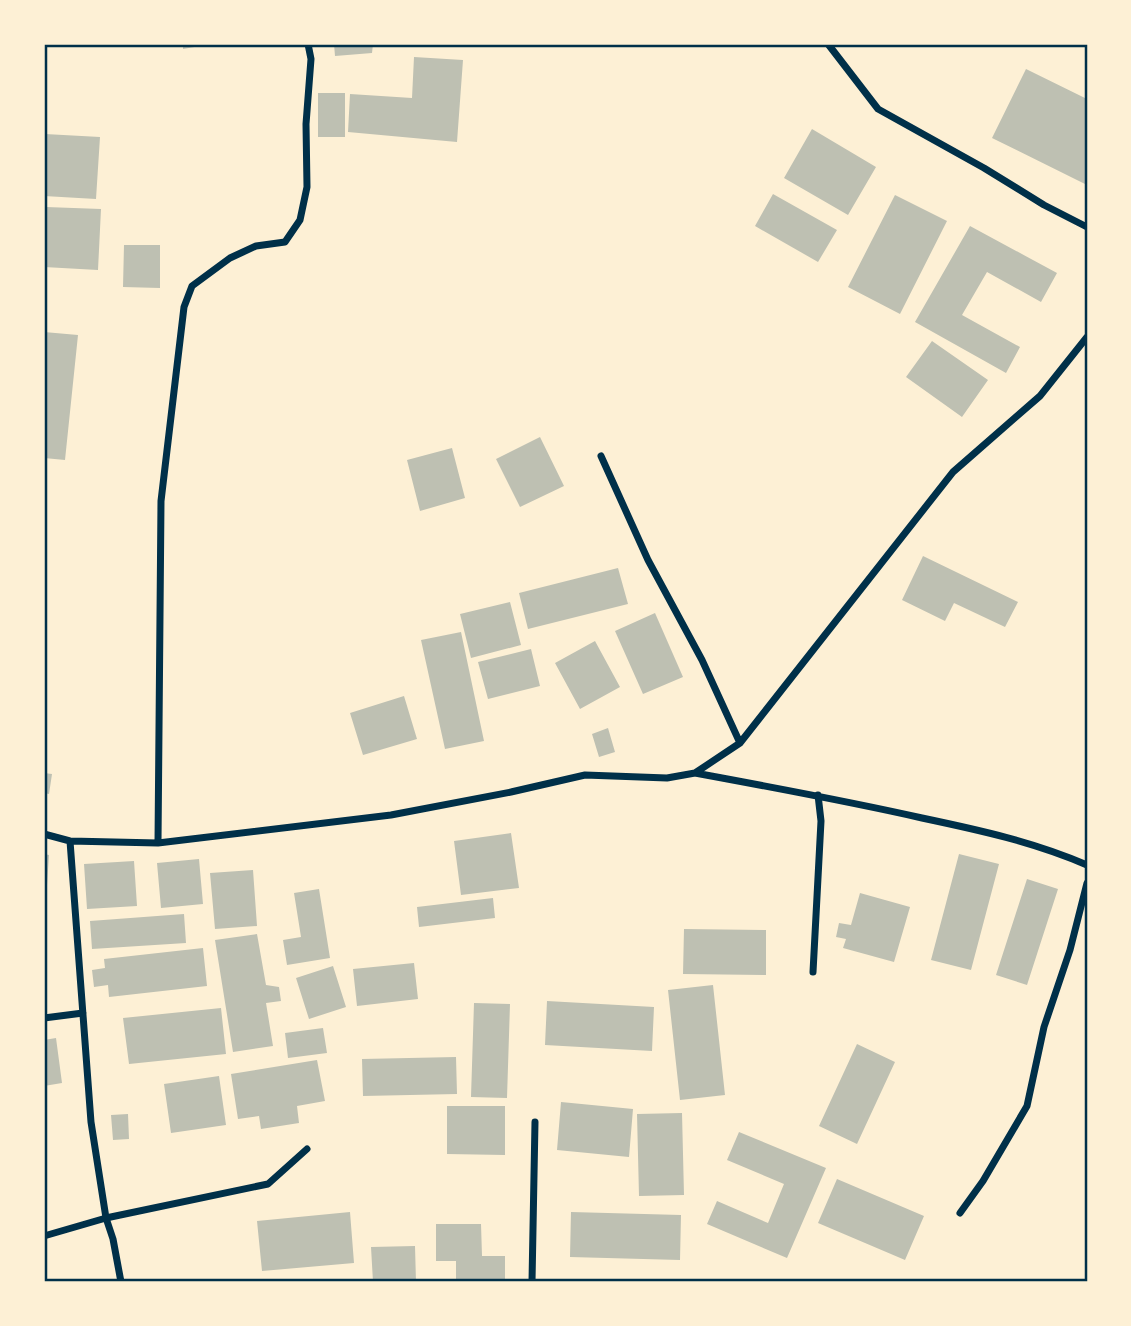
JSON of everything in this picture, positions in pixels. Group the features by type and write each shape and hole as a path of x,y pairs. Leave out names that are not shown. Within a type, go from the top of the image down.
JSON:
{"street":[{"path":"158,843 161,501 184,307 192,286 211,271 230,258 256,246 285,242 300,220 307,187 306,124 311,59 308,44"},
{"path":"828,44 878,109 1087,227"},
{"path":"695,773 740,743 953,472 1040,396 1087,337"},
{"path":"601,456 648,560 702,660 740,743"},
{"path":"44,834 70,841 158,843 391,815 585,775 667,778 695,773 818,795 1004,835 1060,853 1087,865"},
{"path":"813,972 821,821 818,795"},
{"path":"70,841 91,1122 106,1218 121,1282"},
{"path":"960,1213 983,1181 1027,1106 1044,1027 1070,950 1087,884"},
{"path":"44,1018 83,1013"},
{"path":"532,1282 535,1122"},
{"path":"44,1236 106,1218 268,1184 307,1149"}],"building":[{"path":"183,44 206,44 206,45 183,49"},
{"path":"334,44 373,44 372,53 335,56"},
{"path":"679,44 698,44 698,46 680,47"},
{"path":"414,57 463,60 457,142 348,132 350,94 412,98"},
{"path":"1026,69 1087,99 1087,185 992,138"},
{"path":"318,93 345,93 345,137 318,137"},
{"path":"812,129 876,167 848,215 784,178"},
{"path":"45,134 100,137 96,199 44,196"},
{"path":"773,194 837,230 818,262 755,226"},
{"path":"895,195 947,221 900,314 848,287"},
{"path":"46,207 101,209 98,270 44,267"},
{"path":"970,226 1057,273 1041,302 987,272 962,315 1020,347 1006,373 915,322"},
{"path":"124,245 160,245 160,288 123,287"},
{"path":"44,332 78,335 65,460 44,458"},
{"path":"932,341 988,380 962,417 906,377"},
{"path":"540,437 564,486 520,507 496,459"},
{"path":"452,448 465,498 420,511 407,460"},
{"path":"923,556 1018,602 1005,627 954,603 945,621 902,600"},
{"path":"618,568 628,604 528,629 519,593"},
{"path":"510,602 521,645 471,658 460,614"},
{"path":"655,613 683,677 643,694 615,631"},
{"path":"461,632 484,741 445,749 421,640"},
{"path":"595,641 620,687 580,709 555,663"},
{"path":"531,649 540,686 488,699 478,662"},
{"path":"404,696 417,739 363,755 350,713"},
{"path":"608,728 615,752 599,757 592,734"},
{"path":"44,773 52,774 49,794 44,793"},
{"path":"511,833 519,888 461,895 454,841"},
{"path":"44,854 49,855 47,885 44,885"},
{"path":"959,854 999,864 971,970 931,960"},
{"path":"199,859 203,904 161,908 157,863"},
{"path":"134,861 137,906 87,909 84,864"},
{"path":"253,870 257,926 215,929 210,873"},
{"path":"1027,879 1058,889 1027,985 996,975"},
{"path":"319,889 330,958 287,965 283,940 301,937 294,893"},
{"path":"860,893 910,907 894,962 843,948 846,939 836,937 839,923 851,925"},
{"path":"493,898 495,918 419,927 417,907"},
{"path":"184,914 186,943 92,949 90,921"},
{"path":"684,929 766,930 766,975 683,974"},
{"path":"257,934 266,985 279,987 281,1001 266,1003 273,1046 233,1052 215,940"},
{"path":"203,948 207,986 109,997 108,985 94,987 92,970 105,968 104,959"},
{"path":"414,963 418,999 357,1006 353,969"},
{"path":"333,966 346,1007 309,1019 296,978"},
{"path":"713,985 725,1095 680,1100 668,990"},
{"path":"547,1001 654,1007 652,1051 545,1045"},
{"path":"474,1003 510,1004 507,1098 471,1097"},
{"path":"221,1008 226,1054 129,1064 123,1018"},
{"path":"323,1028 327,1053 288,1058 285,1033"},
{"path":"56,1038 62,1083 44,1086 44,1040"},
{"path":"857,1044 895,1062 857,1144 819,1126"},
{"path":"456,1057 457,1094 363,1096 362,1059"},
{"path":"317,1060 325,1101 297,1106 299,1123 261,1129 259,1116 238,1119 231,1074"},
{"path":"219,1076 226,1125 171,1133 164,1084"},
{"path":"561,1102 633,1109 629,1157 557,1150"},
{"path":"447,1106 505,1106 505,1155 447,1154"},
{"path":"682,1113 684,1195 639,1196 637,1114"},
{"path":"128,1114 129,1139 113,1140 111,1115"},
{"path":"739,1132 826,1168 787,1258 707,1224 717,1201 768,1223 784,1184 727,1160"},
{"path":"837,1179 924,1216 905,1260 818,1223"},
{"path":"350,1212 354,1263 262,1271 257,1221"},
{"path":"571,1212 681,1215 680,1260 570,1257"},
{"path":"436,1224 481,1224 482,1256 505,1256 505,1282 456,1282 456,1261 436,1261"},
{"path":"415,1246 416,1282 373,1282 371,1247"}]}
